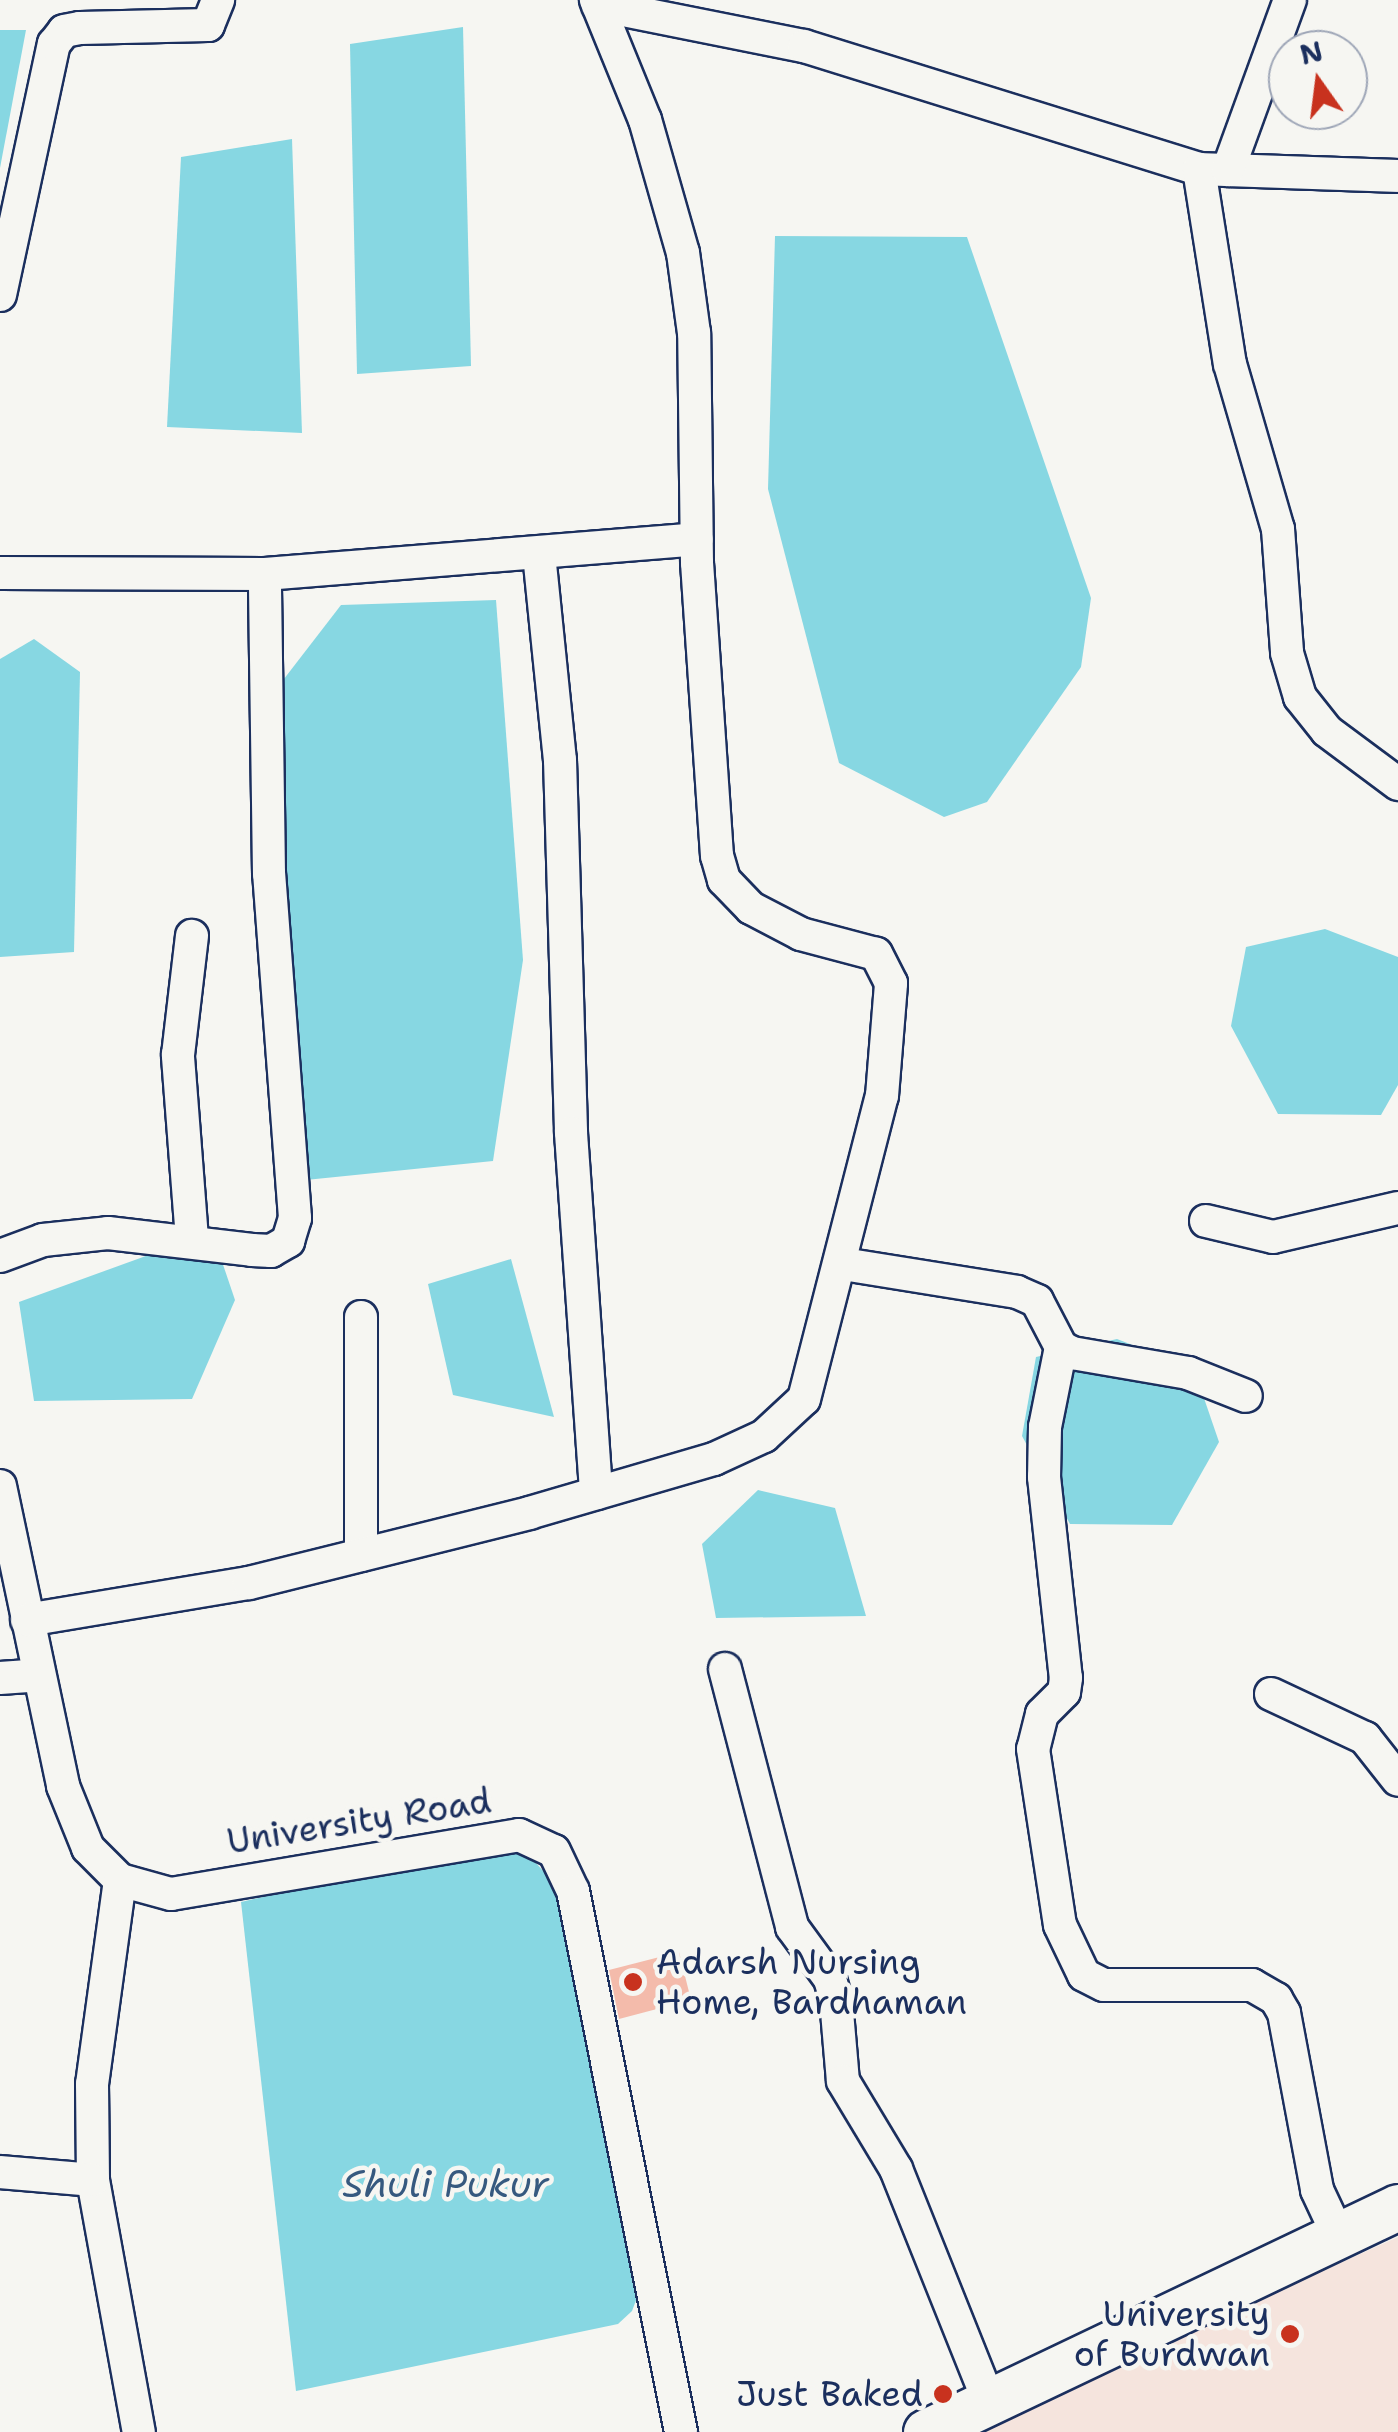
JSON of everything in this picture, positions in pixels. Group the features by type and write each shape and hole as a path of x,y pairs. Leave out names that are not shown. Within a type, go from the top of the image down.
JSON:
{"main road":[{"path":"926,2432 1398,2207"}],"street":[{"path":"0,295 54,44 64,32 80,28 208,25 218,0"},
{"path":"1290,0 1214,170 1230,364 1278,528 1286,653 1300,697 1328,731 1398,784"},
{"path":"597,2 804,46 1214,170 1398,176"},
{"path":"26,1620 248,1584 596,1493 731,1452 764,1436 804,1400 843,1264 882,1096 891,984 876,954 801,934 750,908 724,880 712,832 696,539 694,333 683,253 645,120 597,2"},
{"path":"0,572 265,574 696,539"},
{"path":"540,554 560,760 572,1133 596,1493"},
{"path":"0,1256 43,1240 108,1232 271,1251 288,1242 295,1218 269,874 265,574"},
{"path":"192,936 178,1055 192,1239"},
{"path":"1206,1221 1273,1237 1398,1208"},
{"path":"843,1264 1016,1292 1048,1314 1061,1347 1045,1427 1044,1477 1066,1678 1064,1692 1042,1714 1033,1750 1060,1925 1084,1975 1104,1985 1252,1985 1276,1999 1284,2013 1318,2190 1339,2237"},
{"path":"361,1317 361,1555"},
{"path":"1061,1347 1188,1373 1246,1396"},
{"path":"0,1486 63,1786 82,1833 120,1880 92,2084 94,2180 138,2432"},
{"path":"725,1669 792,1927 830,1979 836,2000 843,2082 896,2169 989,2402"},
{"path":"0,1678 39,1675"},
{"path":"1272,1694 1364,1738 1398,1780"},
{"name":"University Road","path":"120,1880 171,1894 519,1836 554,1851 573,1891 682,2432"},
{"path":"0,2172 94,2180"}],"shaded area":[{"name":"University of Burdwan","path":"1398,2237 1398,2432 964,2432"}],"water":[{"path":"463,27 471,366 357,374 350,44"},
{"path":"0,30 26,30 0,168"},
{"path":"292,139 302,433 167,427 181,157"},
{"path":"775,236 967,237 1091,598 1081,667 987,802 944,817 839,763 768,489"},
{"path":"496,600 523,960 493,1161 296,1181 277,688 341,605"},
{"path":"34,639 80,672 74,952 0,957 0,659"},
{"path":"1325,929 1398,957 1398,1085 1381,1115 1278,1114 1231,1026 1246,947"},
{"path":"212,1232 235,1300 192,1399 34,1401 19,1302"},
{"path":"511,1259 554,1417 453,1395 428,1284"},
{"path":"1117,1339 1194,1369 1219,1442 1172,1525 1070,1524 1022,1436 1036,1357"},
{"path":"758,1490 835,1508 866,1616 716,1618 702,1544"},
{"name":"Shuli Pukur","path":"493,1845 527,1853 563,1893 638,2295 632,2311 618,2324 296,2391 241,1902"}],"building":[{"path":"679,1952 691,2000 619,2019 609,1970"}],"place":[{"name":"Adarsh Nursing Home, Bardhaman","path":"633,1982"},
{"name":"University of Burdwan","path":"1290,2334"},
{"name":"Just Baked","path":"943,2394"}]}
